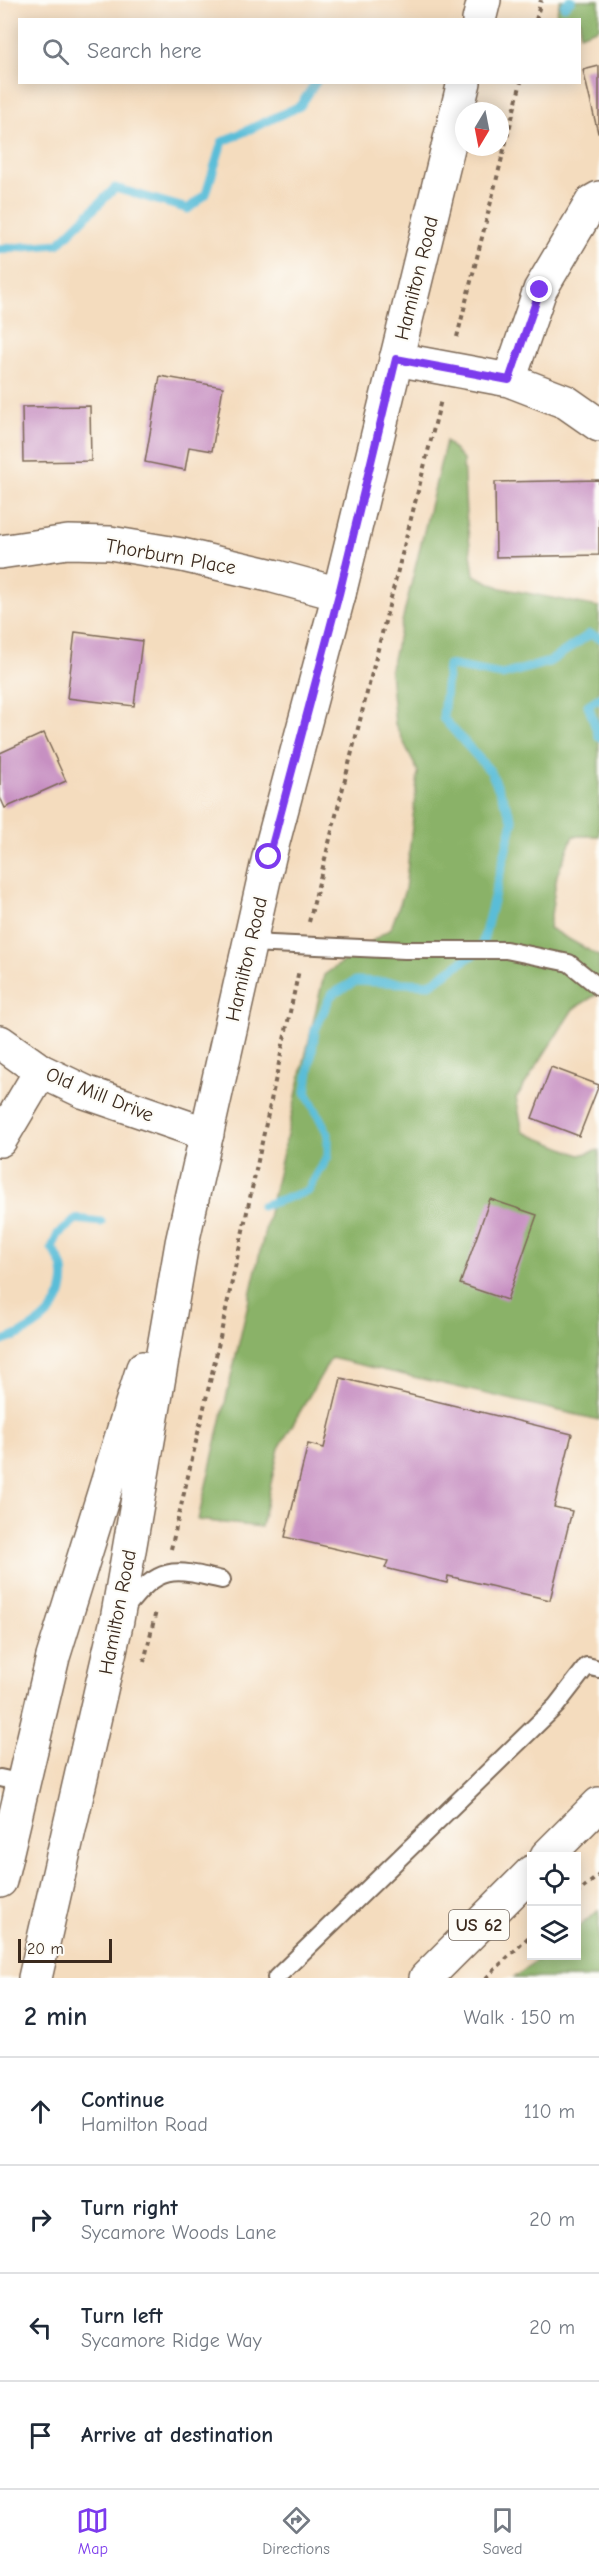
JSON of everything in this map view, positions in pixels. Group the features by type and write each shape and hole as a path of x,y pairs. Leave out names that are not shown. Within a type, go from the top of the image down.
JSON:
{"main road":[{"path":"480,18 484,0"},
{"name":"Hamilton Road","path":"35,1978 117,1620 182,1243 269,857 339,594 464,84"},
{"path":"509,380 540,290 592,202 599,198"},
{"path":"396,359 509,380 566,402 599,425"},
{"name":"Thorburn Place","path":"0,552 68,542 110,543 182,555 339,594"},
{"name":"Old Mill Drive","path":"0,1042 41,1071 85,1092 207,1134"},
{"path":"0,1140 41,1071"},
{"name":"Hamilton Road","path":"0,1881 12,1781 182,1243"},
{"path":"552,1852 599,1804"},
{"name":"US 62","path":"426,1978 527,1876"}],"lane":[{"path":"250,943 405,950 506,950 569,963 599,987"},
{"path":"117,1620 136,1595 150,1582 165,1573 184,1571 222,1580"},
{"path":"276,1978 556,1706 587,1666 599,1669"}],"path":[{"path":"536,18 541,0"},
{"path":"143,1665 216,1356 304,945 520,84"},
{"path":"581,1890 599,1875"},
{"path":"486,1978 527,1938"}],"green space":[{"path":"560,0 599,0 599,28 581,35 581,18 555,18"},
{"path":"446,441 463,460 466,515 474,575 501,588 599,607 599,836 573,836 557,875 549,928 599,956 599,993 573,1009 516,1098 523,1132 580,1155 599,1150 599,1420 331,1358 279,1448 261,1527 198,1520 324,975 391,928 405,890 418,772 395,724 390,671"},
{"path":"599,1910 599,1978 514,1978 537,1960 581,1960 581,1925"}],"building":[{"path":"599,66 599,133 598,133 583,70"},
{"path":"160,376 223,387 212,451 189,447 185,470 145,462"},
{"path":"90,406 91,461 23,462 22,407"},
{"path":"599,480 599,555 496,557 495,482"},
{"path":"75,632 142,641 134,706 67,698"},
{"path":"44,733 66,781 5,808 0,797 0,753"},
{"path":"551,1067 599,1085 579,1136 532,1118"},
{"path":"490,1199 537,1215 507,1300 460,1284"},
{"path":"341,1378 572,1434 554,1507 572,1511 550,1600 448,1576 447,1583 385,1568 388,1561 285,1537 308,1444 324,1448"}],"waterway":[{"path":"564,6 571,0"},
{"path":"0,249 58,244 115,188 188,209 206,194 222,142 300,106 315,84"},
{"path":"262,1206 308,1191 328,1156 328,1134 306,1092 315,1030 331,995 356,981 430,984 481,949 513,821 491,772 443,718 448,665 502,675 549,662 590,634 599,638"},
{"path":"599,698 588,705 599,737"},
{"path":"0,1342 36,1325 54,1307 60,1296 63,1283 62,1266 52,1248 58,1234 76,1219 101,1222"}],"route":[{"path":"269,857 339,594 396,359 509,380 540,290"}]}
